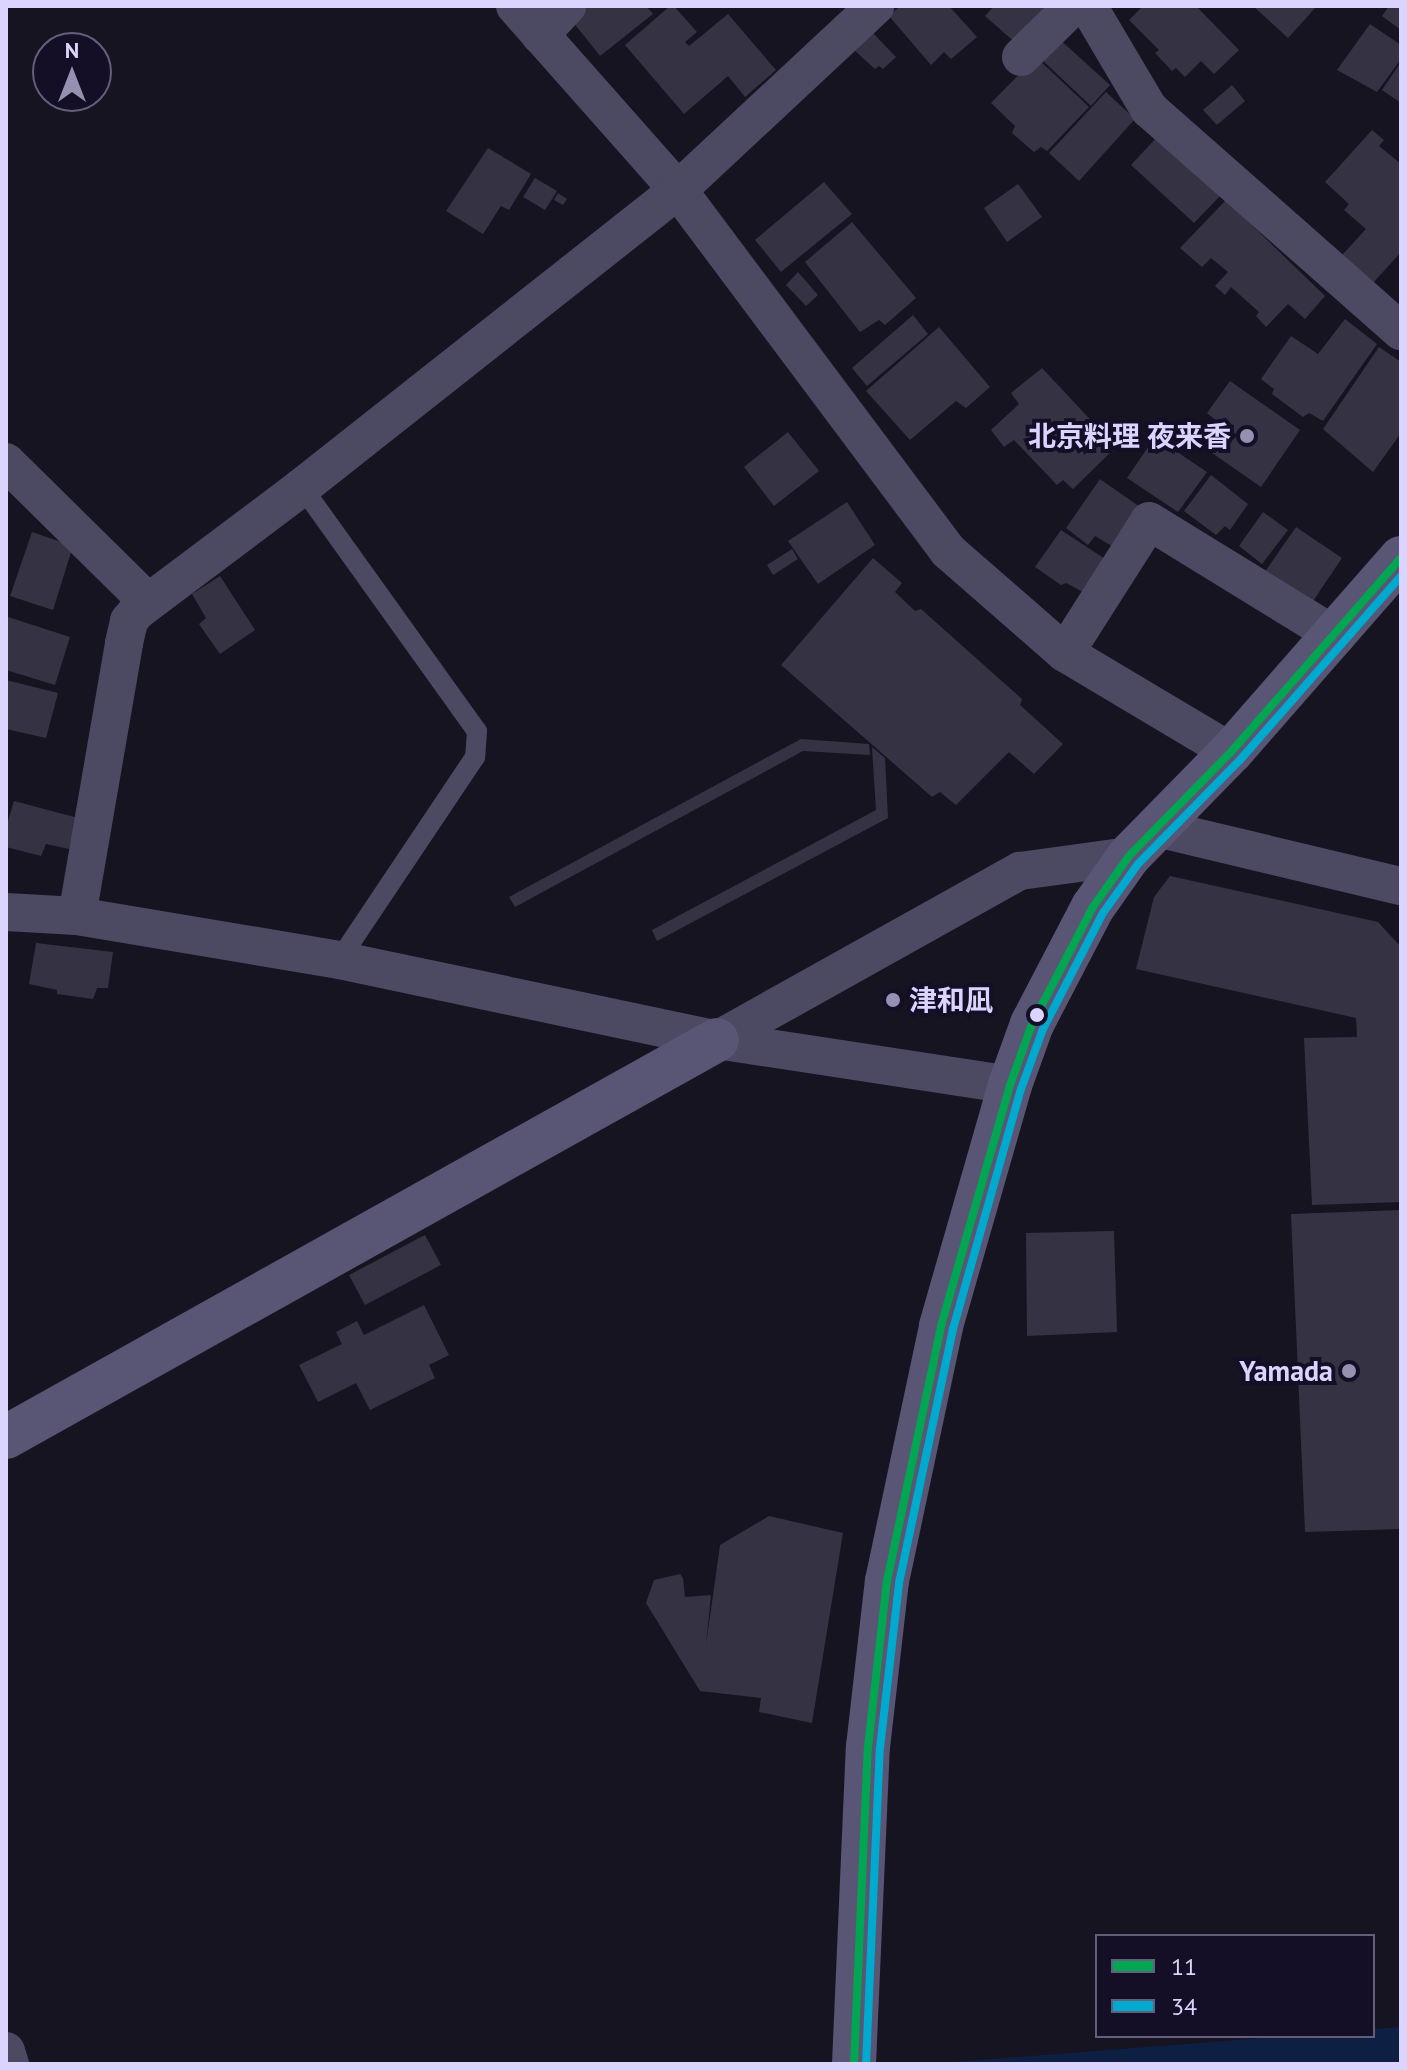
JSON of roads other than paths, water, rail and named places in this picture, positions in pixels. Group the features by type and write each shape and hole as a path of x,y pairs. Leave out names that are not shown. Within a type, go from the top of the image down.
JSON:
{"main road":[{"path":"854,2064 868,1747 887,1581 941,1326 1010,1085 1032,1024 1093,907 1143,842 1231,752 1336,636 1401,558"},
{"path":"6,1437 717,1040"}],"street":[{"path":"515,6 678,190 948,551 1065,653 1231,752"},
{"path":"540,35 567,6"},
{"path":"77,916 129,621 147,601 302,487 678,190 875,6"},
{"path":"1021,57 1073,6"},
{"path":"1088,6 1149,109 1401,331"},
{"path":"6,462 147,601"},
{"path":"1065,653 1149,521 1336,636"},
{"path":"717,1040 1020,871 1143,842 1401,886"},
{"path":"6,912 77,916 339,960 717,1040 1010,1085"},
{"path":"6,2051 10,2064"}],"lane":[{"path":"302,487 477,731 475,757 339,960"}],"water":[{"path":"1401,2027 1401,2064 928,2064 1261,2038 1375,2038 1375,2029"}],"place":[{"name":"北京料理 夜来香","path":"1247,436"},
{"name":"津和凪","path":"893,1000"},
{"name":"Yamada","path":"1349,1371"}]}
